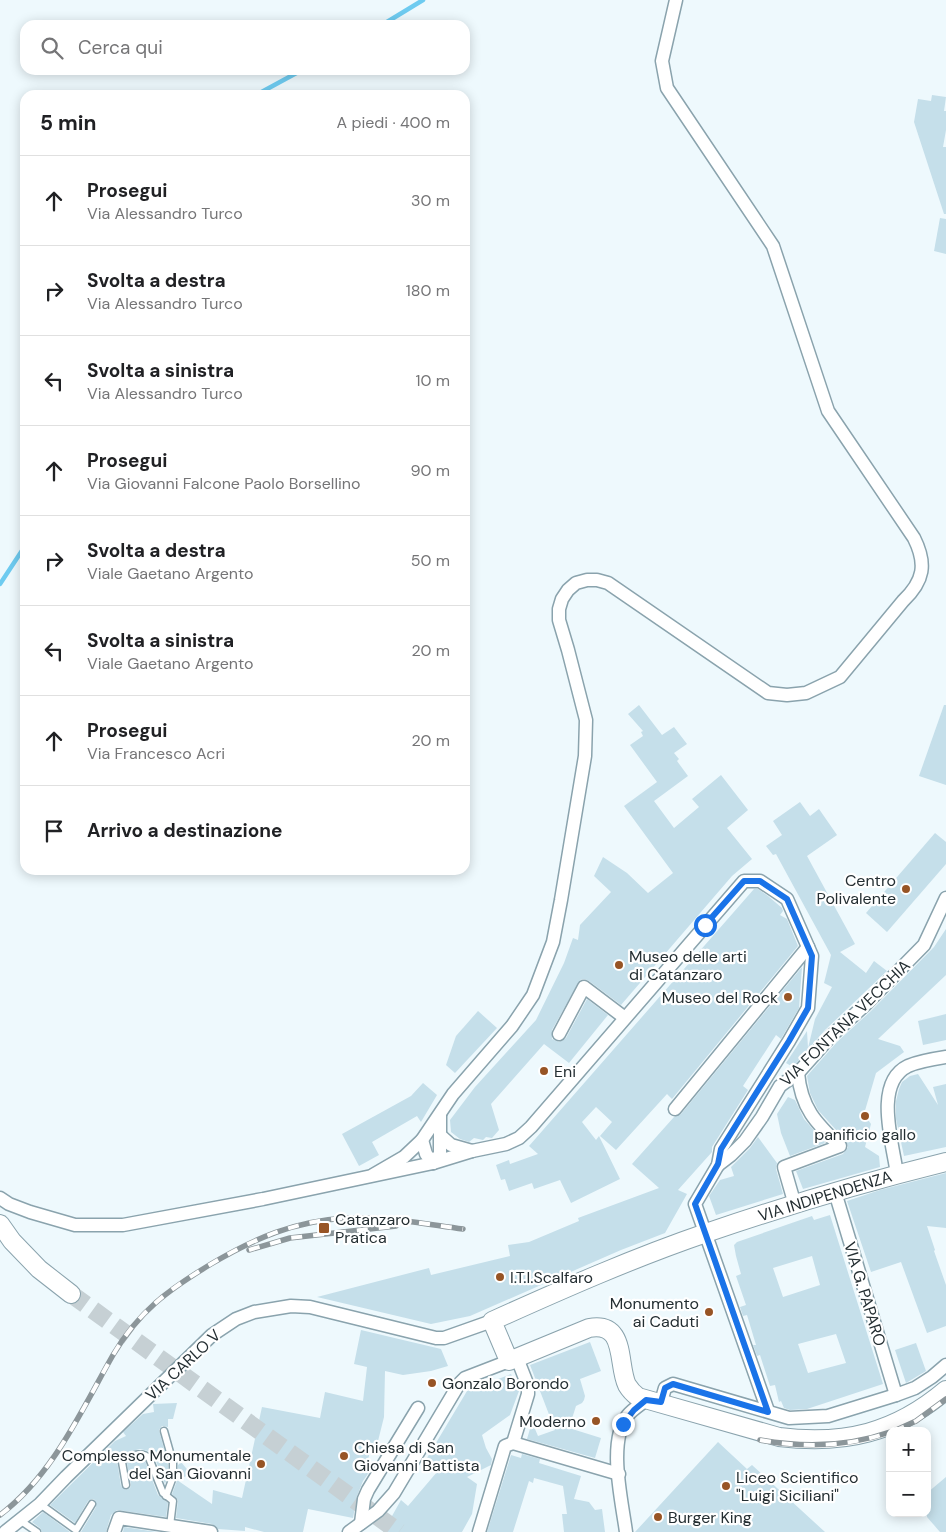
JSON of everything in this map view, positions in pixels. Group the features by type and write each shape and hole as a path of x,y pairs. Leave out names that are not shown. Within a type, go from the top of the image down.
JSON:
{"street":[{"path":"373,1175 404,1157 422,1140 453,1094 512,1026 533,995 553,942 584,756 586,720 559,620 562,598 568,590 576,583 587,580 608,583 768,693 787,695 806,693 840,677 913,591 920,578 922,565 920,551 914,538 828,411 773,246 667,88 662,61 676,0"},
{"path":"5,1201 52,1220 74,1225 123,1225 434,1163 472,1151 506,1144 519,1138 543,1114 744,881 760,881 787,899 812,956 808,1008 721,1149 718,1164 695,1204 768,1412"},
{"name":"VIA FONTANA VECCHIA","path":"718,1164 731,1155 745,1141 780,1086 798,1073 831,1036 865,1005 924,945 946,898"},
{"path":"675,1109 808,947"},
{"path":"559,1034 584,987 625,1018"},
{"path":"897,1174 886,1103 894,1078 907,1066 946,1057"},
{"path":"795,1205 784,1167 840,1146 820,1127 805,1105 798,1073"},
{"path":"434,1163 440,1154 440,1115"},
{"path":"441,1136 451,1145 472,1151"},
{"path":"422,1140 426,1154 434,1163"},
{"name":"VIA INDIPENDENZA","path":"492,1321 613,1268 705,1233 835,1192 946,1162"},
{"name":"VIA G. PAPARO","path":"835,1192 896,1395"},
{"path":"0,1224 12,1241 39,1269 71,1294"},
{"name":"VIA CARLO V","path":"5,1532 40,1504 205,1342 236,1319 272,1308 310,1307 436,1338 444,1338 492,1321"},
{"path":"492,1321 528,1386 528,1394 513,1443"},
{"path":"349,1532 378,1511 394,1494 459,1384 465,1378 589,1328 601,1327 611,1332 617,1341 628,1387 638,1397 779,1437 829,1439 865,1433 913,1415 946,1390"},
{"path":"626,1532 617,1452 620,1432 628,1416 654,1401 665,1388 673,1384 789,1418 828,1416 915,1388 946,1365"},
{"path":"361,1523 364,1499 368,1490 418,1408"},
{"path":"479,1529 505,1446 513,1443 619,1474"},
{"path":"114,1532 119,1518 175,1529 211,1532"}],"lane":[{"path":"164,1431 173,1463 173,1477 166,1496"},
{"path":"126,1485 122,1460 145,1454 149,1458 162,1491 173,1501 175,1529"},
{"path":"40,1504 76,1530 92,1504"},
{"path":"21,1521 37,1532"}],"building":[{"path":"932,95 946,97 944,111 946,111 946,130 943,147 946,147 946,214 944,214 914,122 918,99 931,101"},
{"path":"940,218 946,219 946,254 934,251"},
{"path":"639,705 662,735 674,727 687,744 674,753 679,759 677,761 688,776 654,801 674,828 699,807 692,799 721,775 748,810 727,828 752,859 732,876 621,1005 589,981 580,980 552,1030 552,1039 559,1042 566,1038 587,999 608,1015 569,1063 544,1044 491,1104 499,1130 492,1138 486,1137 483,1140 474,1138 469,1142 460,1139 451,1132 450,1120 475,1087 536,1020 564,963 573,938 578,940 580,925 611,892 594,876 603,857 627,873 648,893 673,873 624,806 657,782 630,745 643,736 641,732 643,731 628,714"},
{"path":"944,705 946,705 946,785 919,776"},
{"path":"800,802 810,816 819,809 837,835 807,856 855,944 840,952 866,973 874,961 887,971 825,1030 793,1067 786,1063 807,1031 808,1048 815,1019 832,987 824,983 831,955 776,854 773,855 766,846 782,835 773,821"},
{"name":"Centro Polivalente","path":"935,833 946,842 946,864 887,932 866,913"},
{"path":"754,889 758,889 782,908 783,911 780,915 787,919 798,946 672,1099 667,1094 616,1150 600,1136 612,1122 596,1107 582,1122 596,1140 599,1136 620,1179 571,1203 560,1180 534,1189 532,1183 509,1191 505,1179 501,1180 496,1165 509,1160 510,1164 538,1154 529,1146"},
{"path":"946,929 946,975 878,1039 900,1046 904,1052 876,1073 864,1114 871,1124 865,1147 879,1156 880,1167 803,1189 796,1171 843,1154 848,1147 846,1141 818,1110 810,1093 807,1076 837,1042 871,1011 934,947"},
{"path":"802,967 799,1008 781,1039 776,1035 743,1086 748,1090 712,1147 712,1152 678,1190 687,1194 665,1233 621,1250 470,1316 431,1324 317,1297 429,1268 431,1275 510,1256 508,1245 529,1242 579,1221 578,1218 659,1188 632,1164 674,1117 681,1114"},
{"path":"478,1011 497,1028 455,1073 446,1065 456,1036"},
{"path":"946,1014 946,1040 923,1045 918,1021"},
{"path":"918,1074 938,1105 933,1087 946,1084 946,1147 904,1156 896,1119 896,1101 902,1082 910,1076"},
{"path":"423,1083 437,1095 421,1122 417,1116 372,1142 379,1155 359,1166 342,1134 411,1096"},
{"path":"788,1097 795,1100 804,1119 825,1143 790,1156 781,1133 777,1114"},
{"path":"758,1137 777,1163 776,1169 783,1194 716,1215 709,1196 720,1180 734,1176 731,1167"},
{"path":"946,1173 946,1228 927,1226 946,1285 946,1326 927,1333 901,1262 871,1272 847,1201 880,1190"},
{"path":"830,1215 883,1384 807,1409 790,1410 784,1408 781,1401 779,1402 775,1385 770,1386 760,1355 757,1356 753,1345 756,1345 747,1315 743,1316 740,1307 746,1305 736,1276 741,1274 734,1245 737,1242 812,1216 814,1220","holes":["812,1256 820,1285 783,1297 773,1268","836,1334 846,1363 808,1373 798,1344"]},
{"path":"361,1330 441,1349 448,1366 431,1371 403,1375 385,1371 384,1417 377,1445 371,1444 367,1467 372,1468 363,1481 357,1496 353,1518 308,1509 303,1532 264,1532 245,1527 245,1531 218,1529 212,1524 176,1518 178,1500 172,1494 177,1480 212,1504 213,1490 242,1498 262,1407 320,1418 325,1392 363,1401 367,1367 354,1364"},
{"path":"590,1342 601,1371 580,1379 585,1396 582,1403 576,1406 569,1428 601,1438 595,1458 527,1439 532,1422 538,1436 555,1430 530,1365"},
{"path":"916,1343 926,1371 906,1383 895,1350"},
{"path":"511,1374 519,1391 510,1415 482,1435 492,1459 491,1465 467,1477 477,1484 472,1514 462,1532 383,1532 401,1500 408,1506 437,1472 424,1463 467,1391"},
{"path":"177,1403 173,1419 168,1419 168,1427 162,1426 159,1430 168,1464 168,1476 165,1484 154,1456 148,1451 140,1449 132,1451 120,1455 117,1461 121,1486 126,1490 131,1485 127,1463 138,1460 145,1461 158,1495 168,1503 166,1517 117,1510 111,1515 106,1532 81,1532 96,1507 95,1500 88,1501 75,1523 50,1505 115,1441 126,1436 123,1432 143,1414 154,1412 153,1404"},
{"name":"Liceo Scientifico \"Luigi Siciliani\"","path":"718,1442 747,1469 752,1465 825,1532 635,1532"},
{"path":"522,1454 540,1459 539,1463 581,1476 574,1499 589,1502 595,1510 602,1509 605,1532 564,1532 562,1514 567,1514 563,1486 534,1478 533,1483 529,1481 513,1532 487,1532 511,1455 521,1458"},
{"path":"181,1462 191,1474 177,1480 178,1465"},
{"path":"946,1477 946,1532 940,1532 927,1517 931,1517 931,1490"},
{"path":"43,1512 70,1532 42,1532 32,1522"},
{"path":"124,1527 157,1532 123,1532"}],"waterway":[{"path":"390,20 423,0"},
{"path":"265,90 293,75"},
{"path":"0,584 20,554"}],"tunnel":[{"path":"71,1294 399,1532"}],"railway":[{"path":"0,1515 19,1499 51,1462 113,1355 133,1326 168,1293 211,1264 243,1246 276,1232 327,1220 375,1218 463,1229"},
{"path":"249,1250 290,1238 396,1226"},
{"path":"903,1427 916,1421 946,1399"},
{"path":"760,1440 777,1443 826,1445 858,1441 886,1433"}],"place":[{"name":"Centro Polivalente","path":"906,889"},
{"name":"Museo delle arti di Catanzaro","path":"619,965"},
{"name":"Museo del Rock","path":"788,997"},
{"name":"Eni","path":"544,1071"},
{"name":"panificio gallo","path":"865,1116"},
{"name":"Catanzaro Pratica","path":"324,1228"},
{"name":"I.T.I.Scalfaro","path":"500,1277"},
{"name":"Monumento ai Caduti","path":"709,1312"},
{"name":"Gonzalo Borondo","path":"432,1383"},
{"name":"Moderno","path":"596,1421"},
{"name":"Chiesa di San Giovanni Battista","path":"344,1456"},
{"name":"Complesso Monumentale del San Giovanni","path":"261,1464"},
{"name":"Liceo Scientifico \"Luigi Siciliani\"","path":"726,1486"},
{"name":"Burger King","path":"658,1517"}],"route":[{"path":"623,1424 628,1416 646,1400 661,1402 665,1388 673,1384 768,1412 695,1204 718,1164 721,1149 808,1008 812,956 787,899 760,881 744,881 705,925"}]}
